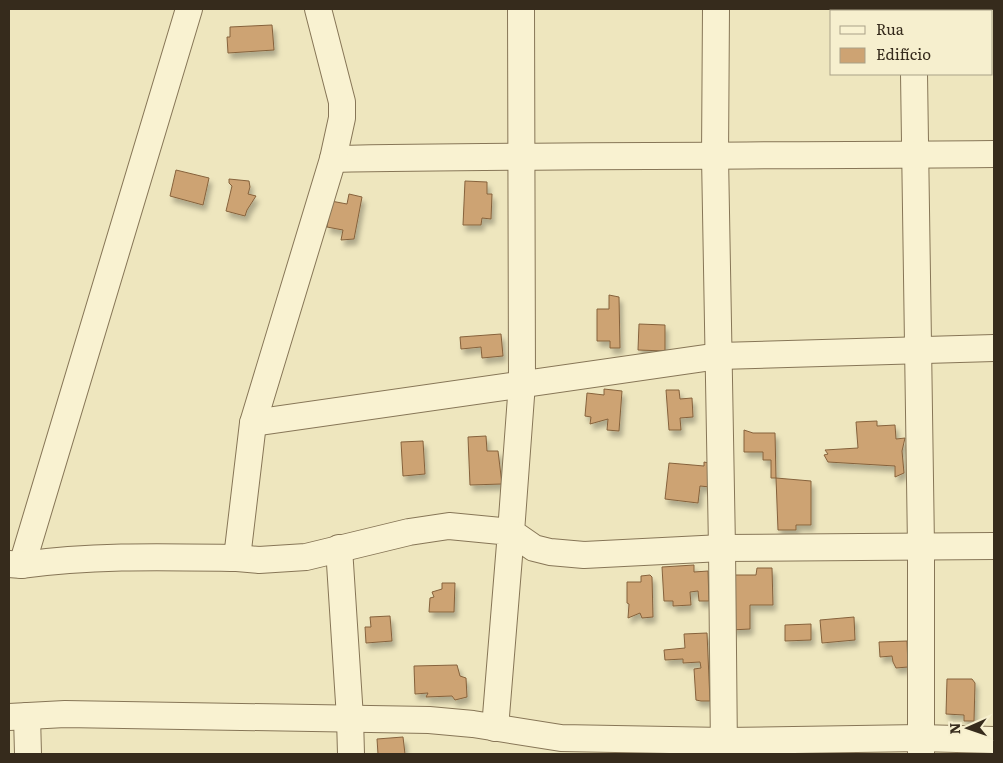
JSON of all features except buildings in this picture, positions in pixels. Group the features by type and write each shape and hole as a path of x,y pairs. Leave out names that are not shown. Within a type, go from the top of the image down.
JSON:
{"street":[{"path":"189,9 15,564 108,558 237,558 259,560 306,557 409,532 449,526 511,532 534,548 550,552 584,555 722,548 994,546"},
{"path":"237,558 253,423 333,159 342,118 342,102 318,9"},
{"path":"495,728 522,384 521,9"},
{"path":"716,9 715,156 720,356 724,748"},
{"path":"914,75 921,547 921,746"},
{"path":"333,159 522,155 994,154"},
{"path":"253,423 720,356 994,348"},
{"path":"339,548 351,754"},
{"path":"28,754 18,716 65,714 429,720 561,738 724,748 921,746 994,740"}]}
